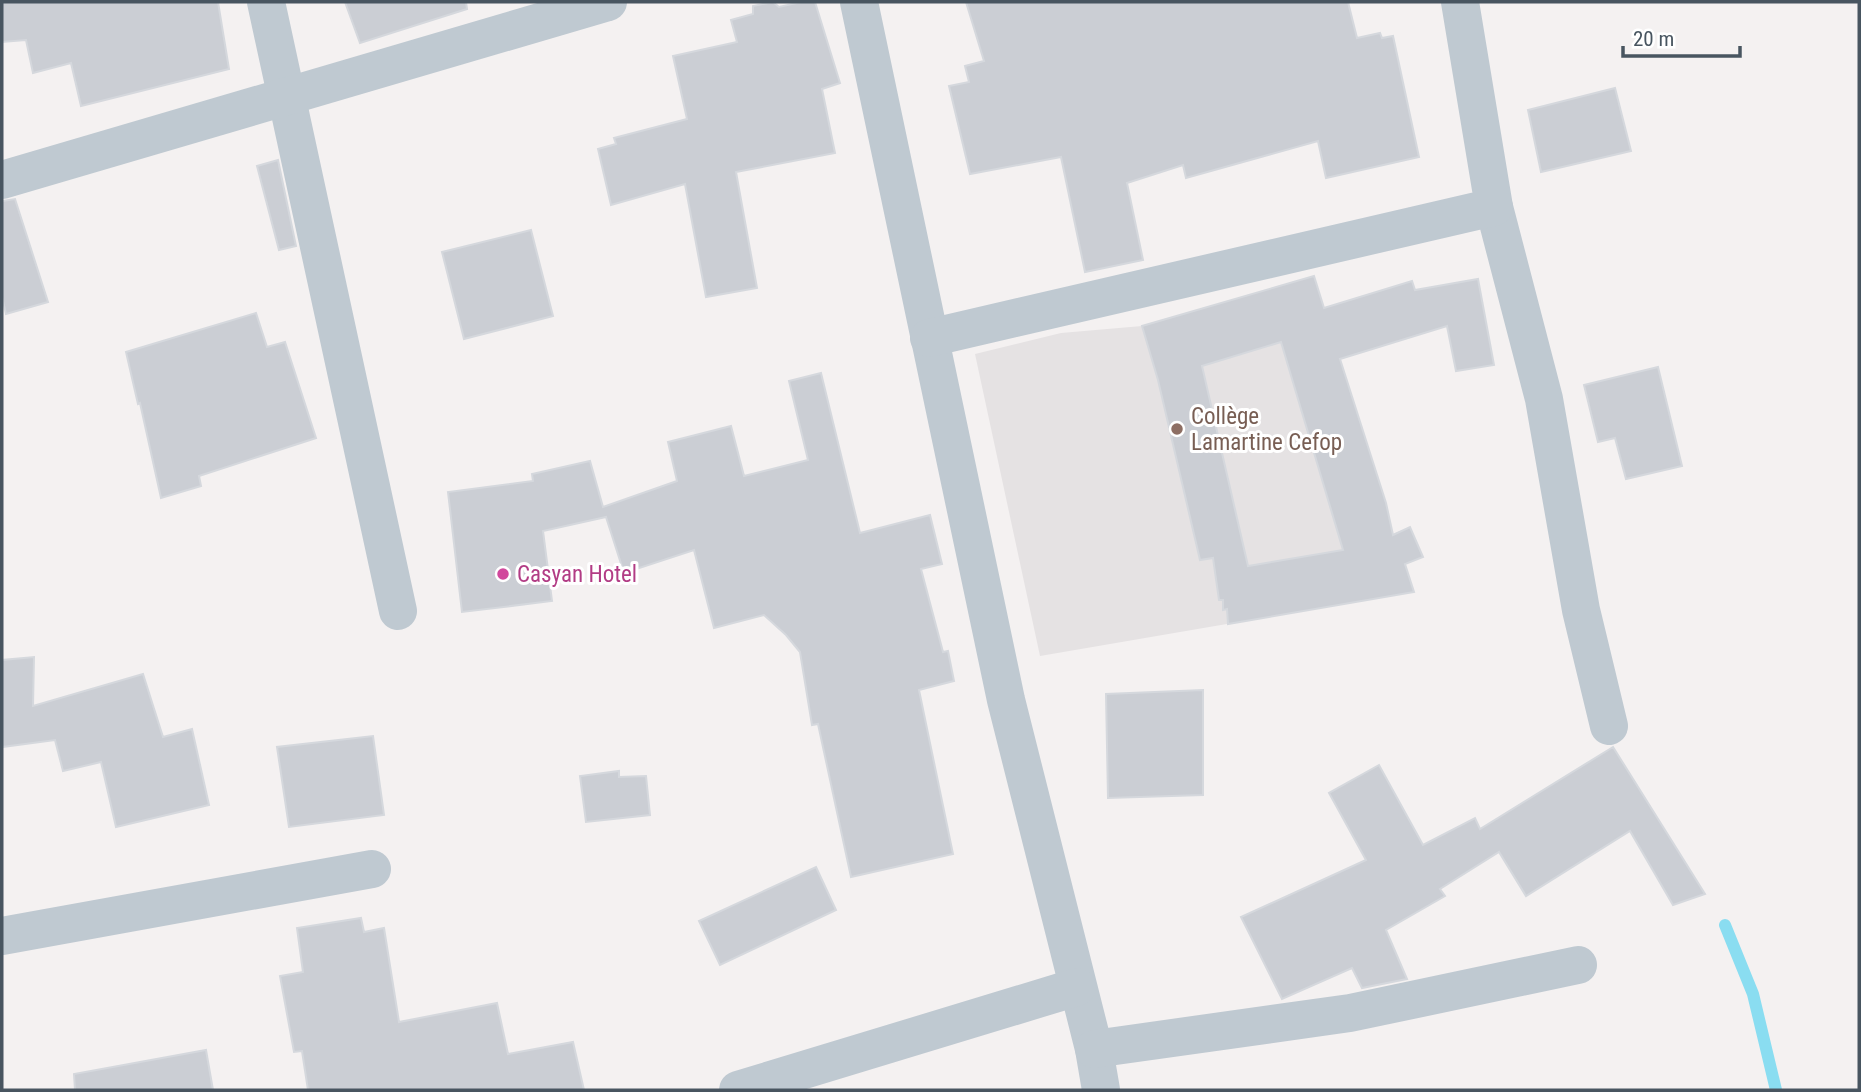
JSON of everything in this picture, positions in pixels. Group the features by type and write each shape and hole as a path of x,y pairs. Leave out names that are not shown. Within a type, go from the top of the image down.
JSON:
{"street":[{"path":"266,2 398,611"},
{"path":"2,180 608,2"},
{"path":"859,2 1006,700 1094,1049 1101,1090"},
{"path":"1460,2 1494,206 1544,399 1581,610 1609,726"},
{"path":"929,338 1494,206"},
{"path":"2,936 372,869"},
{"path":"1094,1049 1350,1013 1578,965"},
{"path":"738,1090 1077,987"}],"shaded area":[{"name":"Collège Lamartine Cefop","path":"1314,276 1386,503 1393,534 1410,527 1423,557 1405,564 1414,592 1040,656 975,354 1061,333 1142,326"}],"building":[{"path":"2,2 218,2 229,69 81,106 71,63 33,73 26,40 2,42"},
{"path":"345,2 466,2 467,9 360,43"},
{"path":"773,2 779,7 815,2 840,83 822,89 835,153 736,172 757,288 706,297 685,184 611,205 598,149 616,144 614,138 687,119 673,56 737,42 731,20 753,14 753,6"},
{"path":"966,2 1348,2 1357,38 1380,33 1382,38 1393,36 1419,157 1326,178 1318,141 1186,178 1183,165 1127,183 1143,260 1085,272 1061,157 970,174 949,86 969,82 965,66 984,61"},
{"path":"1615,88 1631,151 1541,172 1528,110"},
{"path":"278,160 296,246 279,250 257,166"},
{"path":"15,199 48,302 6,314 2,297 2,201"},
{"path":"531,230 553,316 464,339 442,252"},
{"path":"1314,276 1324,308 1412,281 1415,290 1478,279 1494,365 1456,371 1447,326 1340,359 1386,503 1393,535 1410,527 1423,557 1405,564 1414,592 1228,624 1227,609 1223,610 1223,600 1219,600 1213,558 1200,560 1158,380 1142,326","holes":["1281,342 1343,550 1248,566 1202,366"]},
{"path":"256,313 267,347 285,342 316,438 199,476 201,486 161,498 126,352"},
{"path":"1658,367 1682,466 1626,479 1615,438 1598,442 1584,385"},
{"path":"821,373 860,533 930,515 942,564 921,569 943,652 948,651 954,681 919,690 953,854 851,877 818,724 812,725 800,652 786,635 764,615 714,628 694,550 624,573 606,517 543,531 552,601 462,612 448,492 533,481 532,474 590,461 603,507 677,481 668,442 731,426 744,476 808,460 789,381"},
{"path":"34,657 33,706 143,674 163,737 192,729 209,805 116,827 101,762 63,771 55,740 2,747 2,660"},
{"path":"1203,690 1203,795 1108,798 1106,694"},
{"path":"373,736 384,815 289,827 277,747"},
{"path":"1613,747 1705,894 1673,905 1630,831 1526,896 1499,852 1440,889 1445,896 1386,930 1407,979 1362,988 1352,968 1282,999 1241,917 1366,860 1329,793 1379,765 1423,845 1475,818 1480,829"},
{"path":"619,771 619,777 646,776 650,815 586,822 580,776"},
{"path":"816,867 836,910 720,965 699,921"},
{"path":"361,918 364,932 384,928 399,1022 497,1003 508,1054 573,1042 584,1090 308,1090 302,1051 294,1052 280,976 303,972 297,928"},
{"path":"206,1050 213,1090 75,1090 74,1074"}],"waterway":[{"path":"1725,925 1753,994 1776,1090"}],"place":[{"name":"Collège Lamartine Cefop","path":"1177,429"},
{"name":"Casyan Hotel","path":"503,574"}]}
